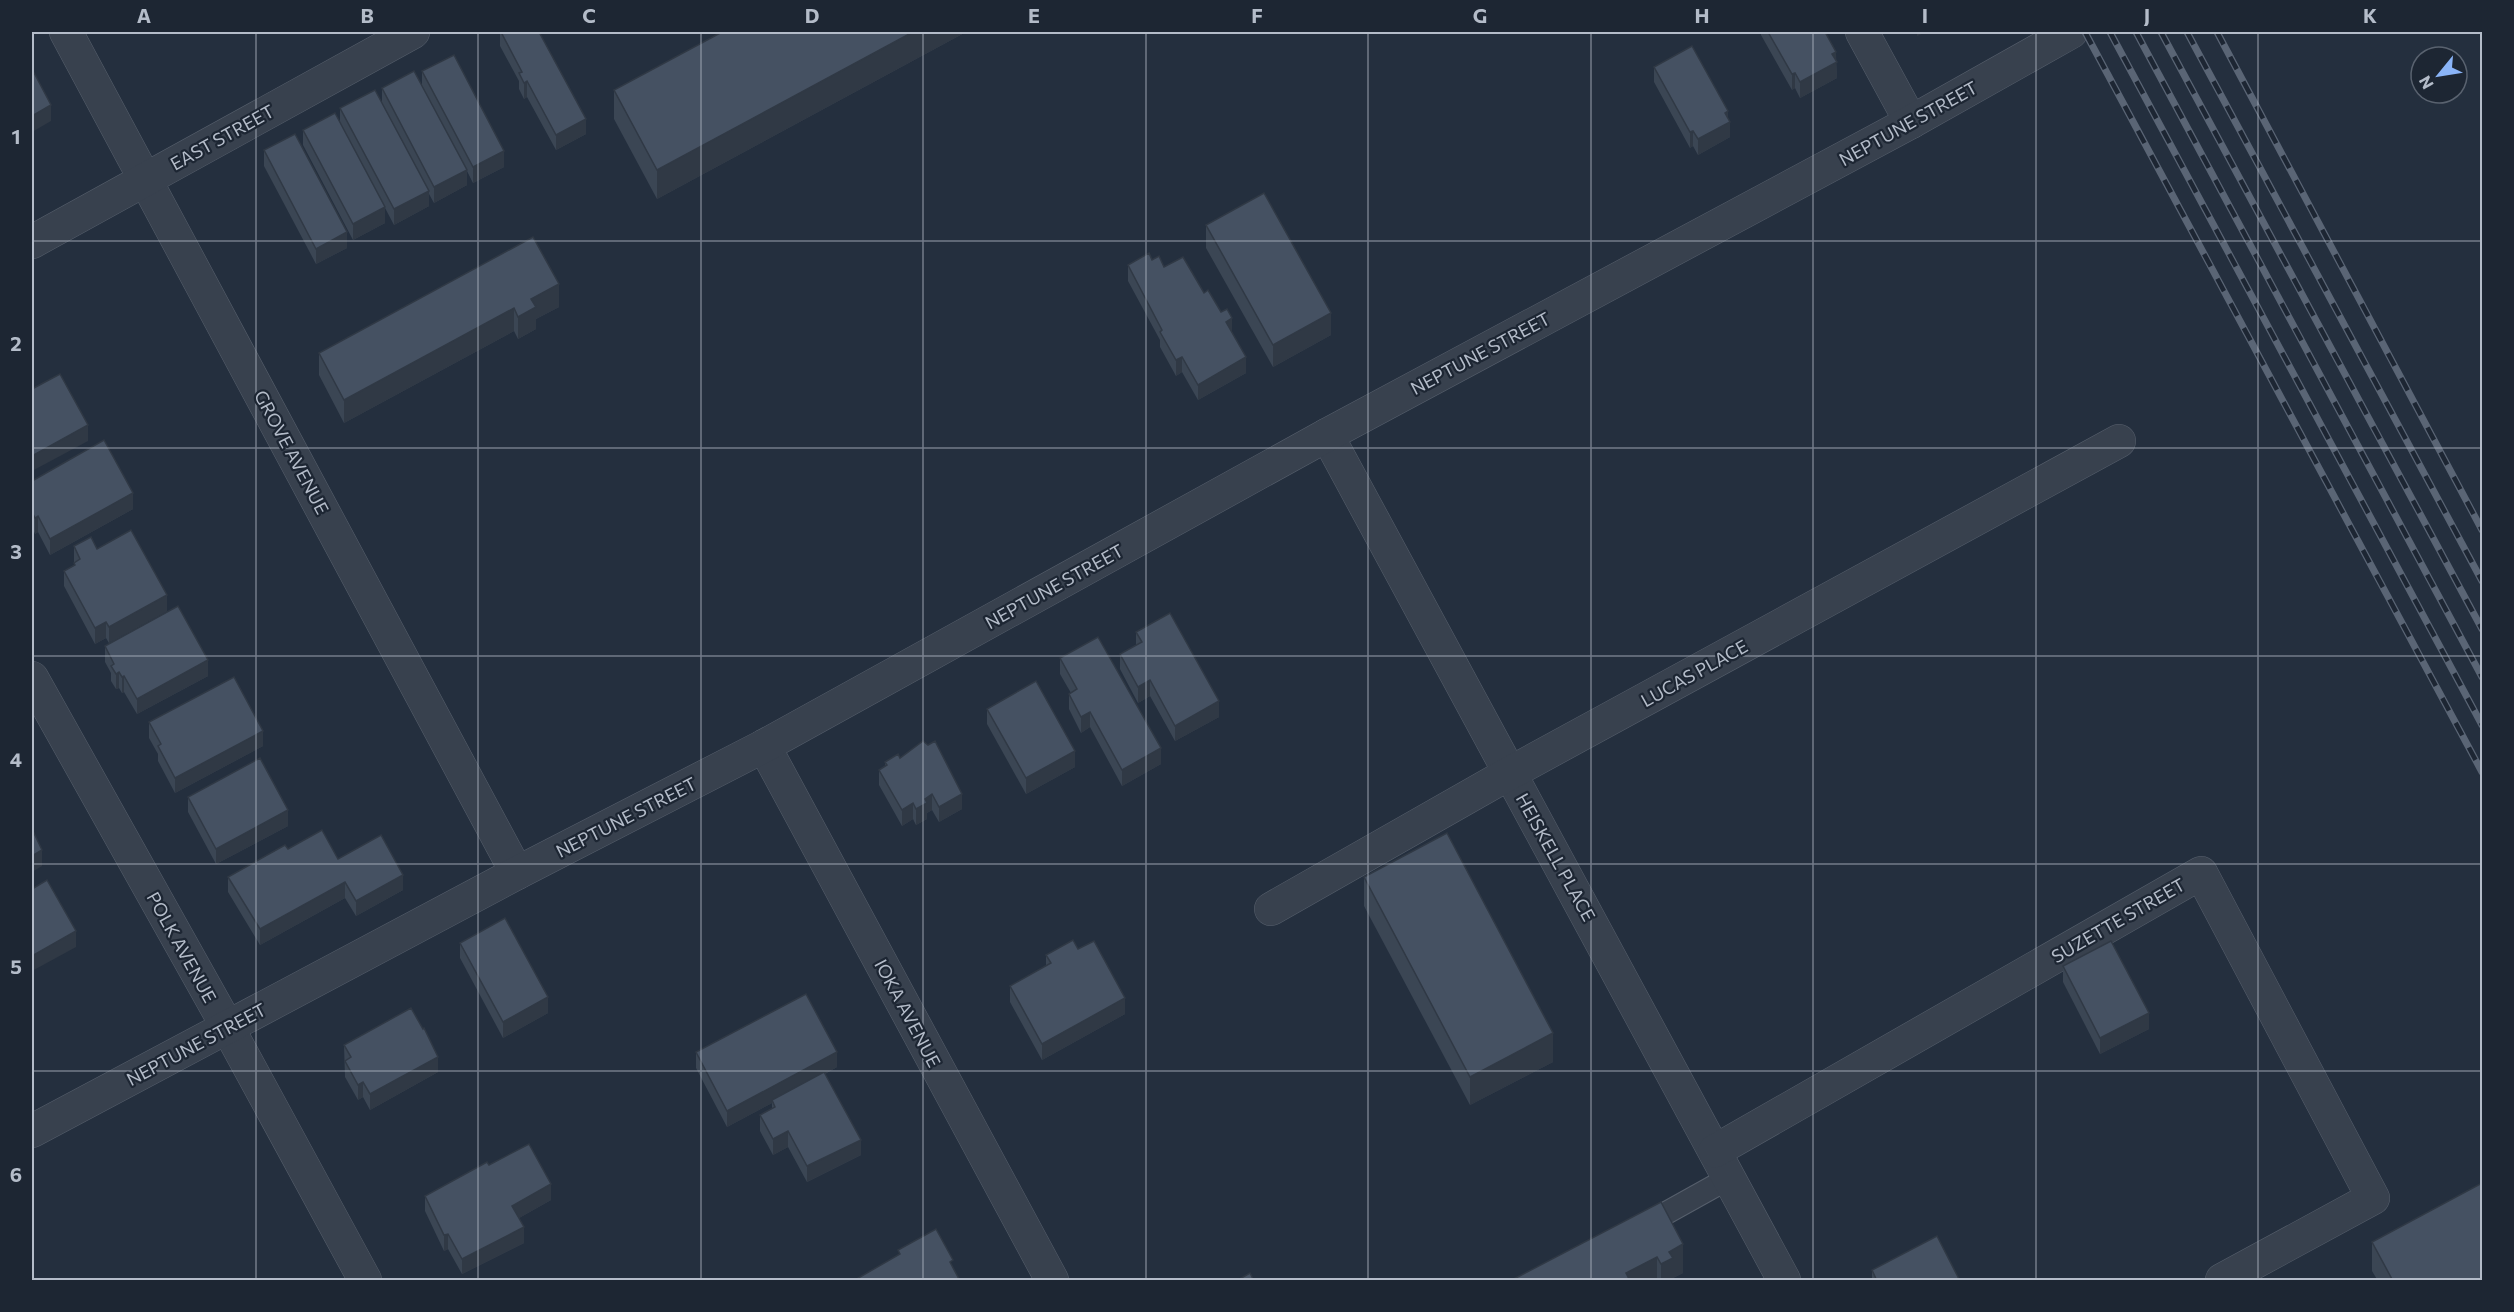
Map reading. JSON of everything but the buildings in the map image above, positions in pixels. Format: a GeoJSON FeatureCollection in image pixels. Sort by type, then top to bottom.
{"type":"FeatureCollection","features":[{"type":"Feature","properties":{"kind":"street","name":"GROVE AVENUE"},"geometry":{"type":"LineString","coordinates":[[66,32],[517,873]]}},
{"type":"Feature","properties":{"kind":"street","name":"EAST STREET"},"geometry":{"type":"LineString","coordinates":[[32,242],[413,32]]}},
{"type":"Feature","properties":{"kind":"street"},"geometry":{"type":"LineString","coordinates":[[1862,32],[1911,122]]}},
{"type":"Feature","properties":{"kind":"street","name":"NEPTUNE STREET"},"geometry":{"type":"LineString","coordinates":[[32,1131],[517,873],[764,746],[1327,435],[1911,122],[2071,32]]}},
{"type":"Feature","properties":{"kind":"street","name":"HEISKELL PLACE"},"geometry":{"type":"LineString","coordinates":[[1327,435],[1784,1281]]}},
{"type":"Feature","properties":{"kind":"street","name":"LUCAS PLACE"},"geometry":{"type":"LineString","coordinates":[[1271,909],[1510,773],[2119,441]]}},
{"type":"Feature","properties":{"kind":"street","name":"POLK AVENUE"},"geometry":{"type":"LineString","coordinates":[[32,678],[228,1028],[365,1281]]}},
{"type":"Feature","properties":{"kind":"street","name":"IOKA AVENUE"},"geometry":{"type":"LineString","coordinates":[[764,746],[1052,1281]]}},
{"type":"Feature","properties":{"kind":"street","name":"SUZETTE STREET"},"geometry":{"type":"LineString","coordinates":[[1722,1164],[2201,873],[2373,1198],[2222,1281]]}},
{"type":"Feature","properties":{"kind":"lane"},"geometry":{"type":"LineString","coordinates":[[1626,1235],[1722,1164]]}},
{"type":"Feature","properties":{"kind":"railway"},"geometry":{"type":"LineString","coordinates":[[2085,32],[2482,772]]}},
{"type":"Feature","properties":{"kind":"railway"},"geometry":{"type":"LineString","coordinates":[[2110,32],[2482,725]]}},
{"type":"Feature","properties":{"kind":"railway"},"geometry":{"type":"LineString","coordinates":[[2136,32],[2482,677]]}},
{"type":"Feature","properties":{"kind":"railway"},"geometry":{"type":"LineString","coordinates":[[2161,32],[2482,629]]}},
{"type":"Feature","properties":{"kind":"railway"},"geometry":{"type":"LineString","coordinates":[[2187,32],[2482,581]]}},
{"type":"Feature","properties":{"kind":"railway"},"geometry":{"type":"LineString","coordinates":[[2217,32],[2482,530]]}}]}
